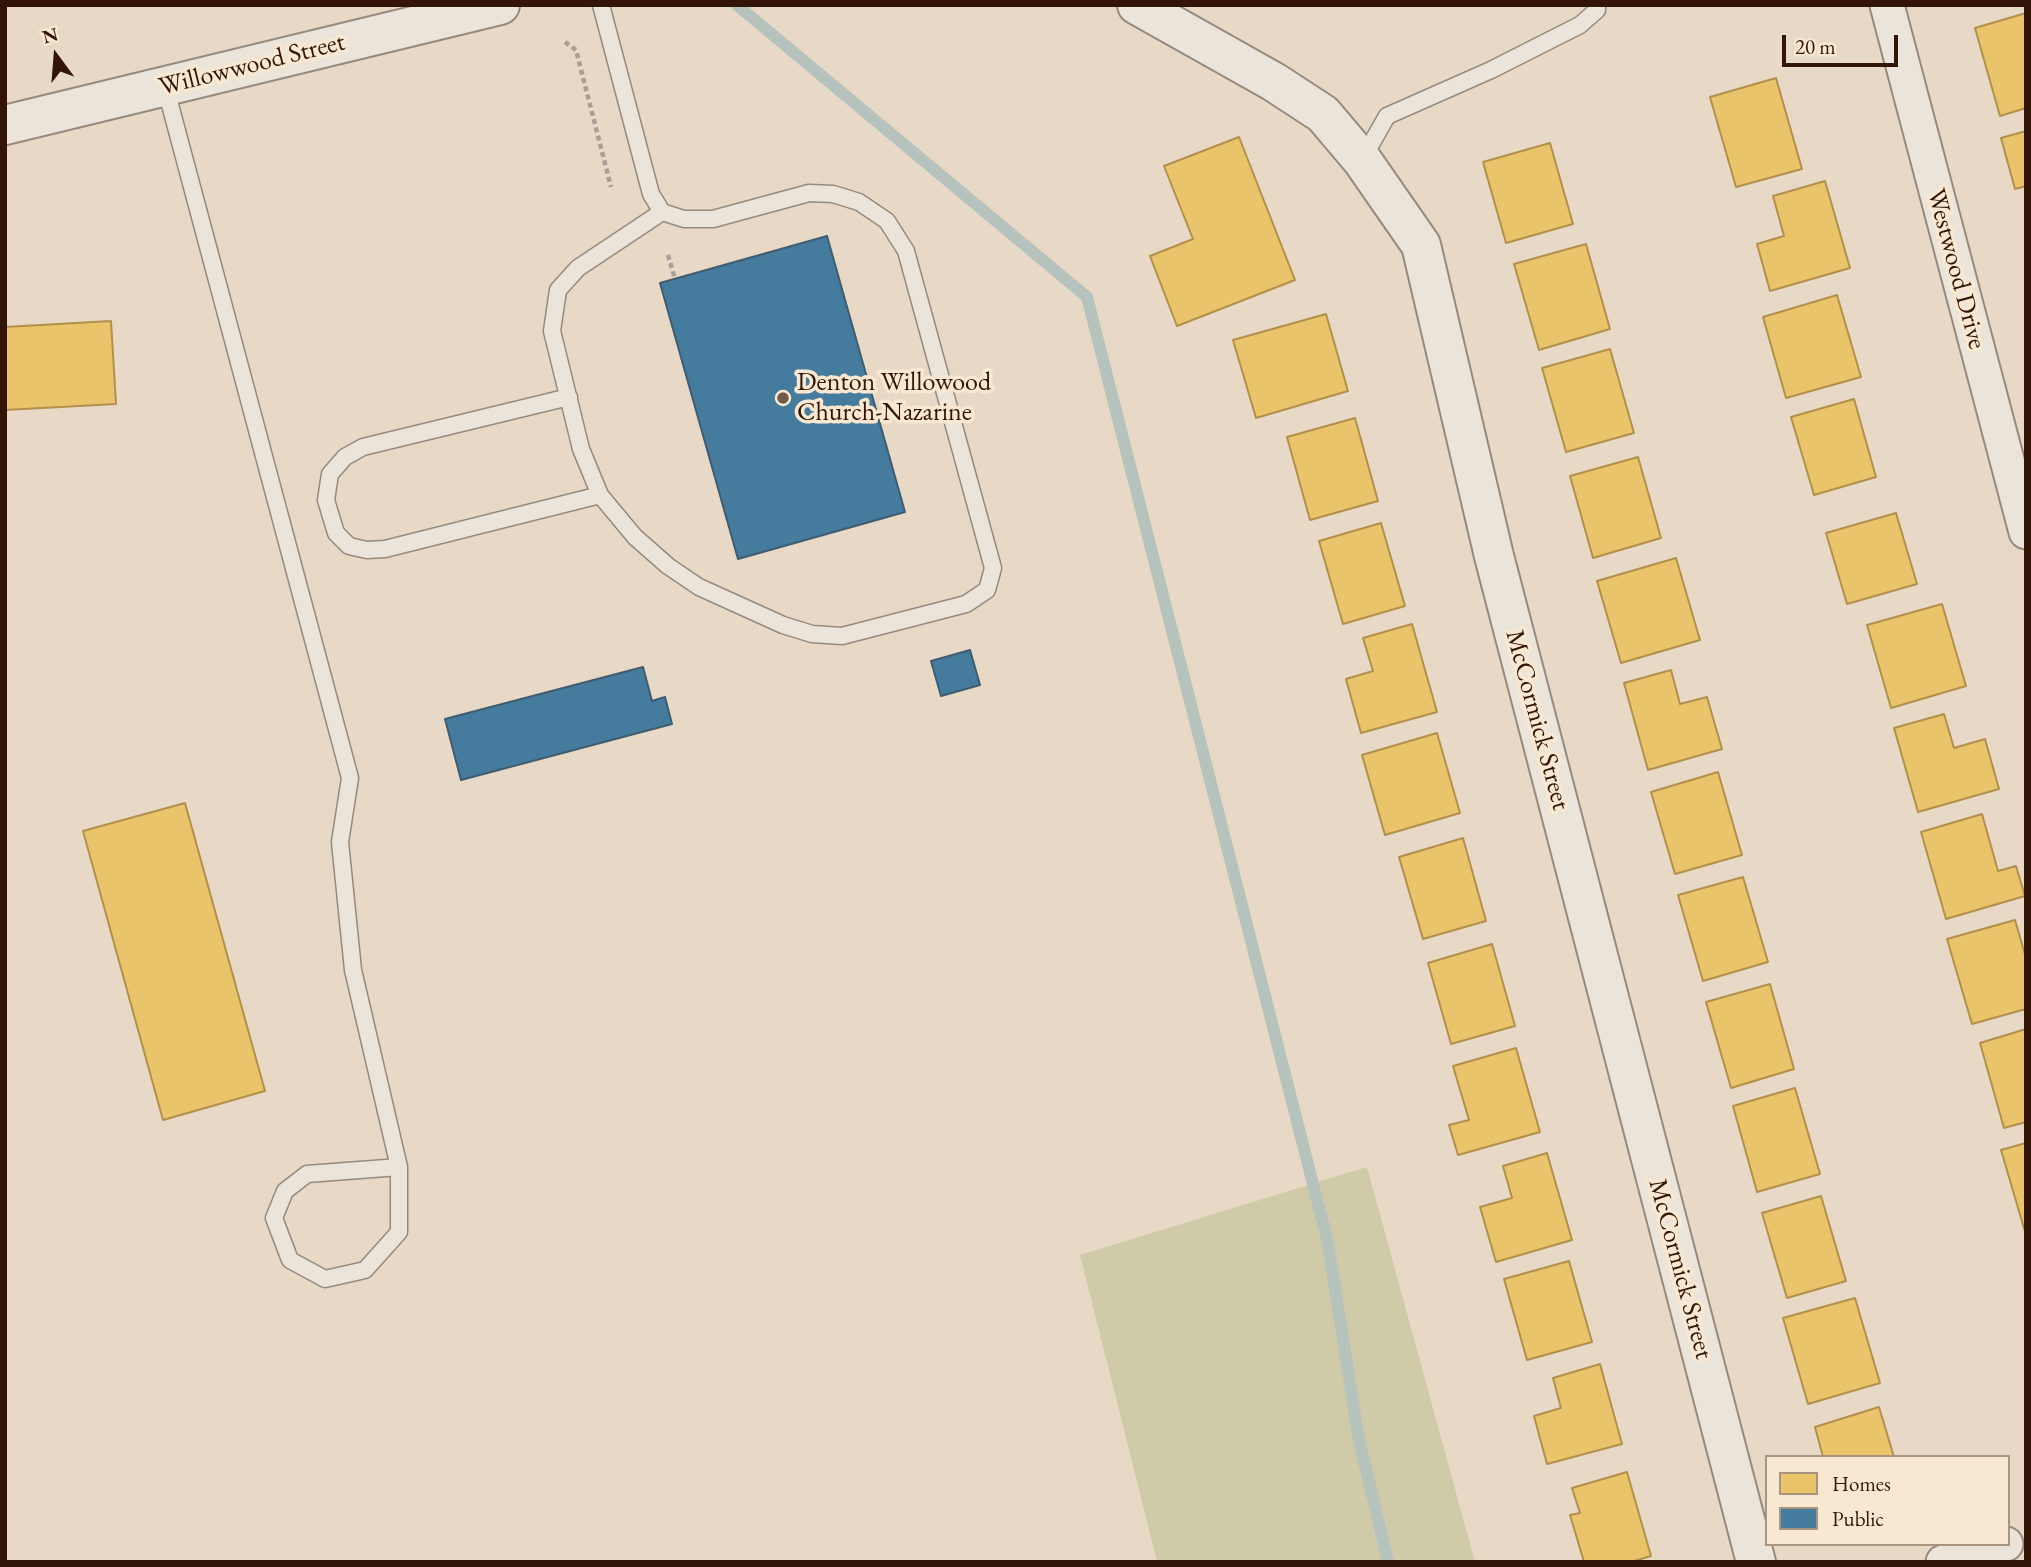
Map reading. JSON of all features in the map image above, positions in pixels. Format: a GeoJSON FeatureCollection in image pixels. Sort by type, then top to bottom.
{"type":"FeatureCollection","features":[{"type":"Feature","properties":{"kind":"street","name":"Willowwood Street"},"geometry":{"type":"LineString","coordinates":[[5,125],[500,5]]}},
{"type":"Feature","properties":{"kind":"street","name":"McCormick Street"},"geometry":{"type":"LineString","coordinates":[[1136,5],[1274,82],[1323,114],[1363,160],[1421,244],[1494,556],[1756,1562]]}},
{"type":"Feature","properties":{"kind":"street","name":"Westwood Drive"},"geometry":{"type":"LineString","coordinates":[[1887,5],[2026,532]]}},
{"type":"Feature","properties":{"kind":"street"},"geometry":{"type":"LineString","coordinates":[[1943,1562],[2000,1546]]}},
{"type":"Feature","properties":{"kind":"lane"},"geometry":{"type":"LineString","coordinates":[[601,5],[651,194],[662,212],[684,219],[713,219],[809,193],[834,194],[859,202],[887,221],[906,251],[993,568],[987,590],[966,604],[842,636],[812,635],[783,625],[699,587],[668,566],[635,537],[600,495],[581,449],[552,331],[558,290],[578,268],[662,212]]}},
{"type":"Feature","properties":{"kind":"lane"},"geometry":{"type":"LineString","coordinates":[[1363,160],[1387,116],[1491,70],[1580,25],[1597,10],[1597,5]]}},
{"type":"Feature","properties":{"kind":"lane"},"geometry":{"type":"LineString","coordinates":[[165,86],[350,778],[340,842],[353,970],[398,1167],[399,1232],[365,1270],[326,1279],[290,1260],[274,1218],[285,1191],[307,1174],[398,1167]]}},
{"type":"Feature","properties":{"kind":"lane"},"geometry":{"type":"LineString","coordinates":[[569,397],[363,447],[345,457],[330,474],[326,500],[336,533],[349,545],[367,550],[385,549],[600,495]]}},
{"type":"Feature","properties":{"kind":"path"},"geometry":{"type":"LineString","coordinates":[[565,42],[576,50],[611,187]]}},
{"type":"Feature","properties":{"kind":"path"},"geometry":{"type":"LineString","coordinates":[[668,255],[675,279]]}},
{"type":"Feature","properties":{"kind":"shaded area"},"geometry":{"type":"Polygon","coordinates":[[[1367,1167],[1475,1562],[1157,1562],[1080,1255],[1367,1167]]]}},
{"type":"Feature","properties":{"kind":"building: Homes"},"geometry":{"type":"Polygon","coordinates":[[[2026,13],[2026,108],[2000,116],[1975,28],[2026,13]]]}},
{"type":"Feature","properties":{"kind":"building: Homes"},"geometry":{"type":"Polygon","coordinates":[[[1776,78],[1802,169],[1736,187],[1710,97],[1776,78]]]}},
{"type":"Feature","properties":{"kind":"building: Homes"},"geometry":{"type":"Polygon","coordinates":[[[2026,131],[2026,186],[2015,189],[2001,138],[2026,131]]]}},
{"type":"Feature","properties":{"kind":"building: Homes"},"geometry":{"type":"Polygon","coordinates":[[[1239,137],[1295,280],[1177,326],[1150,256],[1193,239],[1164,166],[1239,137]]]}},
{"type":"Feature","properties":{"kind":"building: Homes"},"geometry":{"type":"Polygon","coordinates":[[[1550,143],[1573,224],[1506,243],[1483,162],[1550,143]]]}},
{"type":"Feature","properties":{"kind":"building: Homes"},"geometry":{"type":"Polygon","coordinates":[[[1825,181],[1850,268],[1770,291],[1757,244],[1784,236],[1773,196],[1825,181]]]}},
{"type":"Feature","properties":{"kind":"building: Homes"},"geometry":{"type":"Polygon","coordinates":[[[1586,244],[1610,329],[1539,350],[1514,264],[1586,244]]]}},
{"type":"Feature","properties":{"kind":"building: Homes"},"geometry":{"type":"Polygon","coordinates":[[[1837,295],[1861,377],[1786,398],[1763,317],[1837,295]]]}},
{"type":"Feature","properties":{"kind":"building: Homes"},"geometry":{"type":"Polygon","coordinates":[[[1326,314],[1348,391],[1256,418],[1233,340],[1326,314]]]}},
{"type":"Feature","properties":{"kind":"building: Homes"},"geometry":{"type":"Polygon","coordinates":[[[111,321],[116,404],[5,410],[5,327],[111,321]]]}},
{"type":"Feature","properties":{"kind":"building: Homes"},"geometry":{"type":"Polygon","coordinates":[[[1610,349],[1634,433],[1566,452],[1542,368],[1610,349]]]}},
{"type":"Feature","properties":{"kind":"building: Homes"},"geometry":{"type":"Polygon","coordinates":[[[1854,399],[1876,477],[1814,495],[1791,417],[1854,399]]]}},
{"type":"Feature","properties":{"kind":"building: Homes"},"geometry":{"type":"Polygon","coordinates":[[[1355,418],[1378,501],[1310,520],[1287,437],[1355,418]]]}},
{"type":"Feature","properties":{"kind":"building: Homes"},"geometry":{"type":"Polygon","coordinates":[[[1638,457],[1661,538],[1593,558],[1570,476],[1638,457]]]}},
{"type":"Feature","properties":{"kind":"building: Homes"},"geometry":{"type":"Polygon","coordinates":[[[1896,513],[1917,584],[1847,604],[1826,533],[1896,513]]]}},
{"type":"Feature","properties":{"kind":"building: Homes"},"geometry":{"type":"Polygon","coordinates":[[[1381,523],[1405,606],[1343,624],[1319,541],[1381,523]]]}},
{"type":"Feature","properties":{"kind":"building: Homes"},"geometry":{"type":"Polygon","coordinates":[[[1676,558],[1700,640],[1621,663],[1597,581],[1676,558]]]}},
{"type":"Feature","properties":{"kind":"building: Homes"},"geometry":{"type":"Polygon","coordinates":[[[1942,604],[1966,686],[1891,708],[1867,625],[1942,604]]]}},
{"type":"Feature","properties":{"kind":"building: Homes"},"geometry":{"type":"Polygon","coordinates":[[[1412,624],[1437,712],[1361,733],[1346,679],[1373,671],[1363,638],[1412,624]]]}},
{"type":"Feature","properties":{"kind":"building: Homes"},"geometry":{"type":"Polygon","coordinates":[[[1671,670],[1680,704],[1707,697],[1722,749],[1648,770],[1624,683],[1671,670]]]}},
{"type":"Feature","properties":{"kind":"building: Homes"},"geometry":{"type":"Polygon","coordinates":[[[1944,714],[1954,748],[1985,739],[1999,789],[1918,812],[1894,728],[1944,714]]]}},
{"type":"Feature","properties":{"kind":"building: Homes"},"geometry":{"type":"Polygon","coordinates":[[[1437,733],[1460,813],[1385,835],[1362,755],[1437,733]]]}},
{"type":"Feature","properties":{"kind":"building: Homes"},"geometry":{"type":"Polygon","coordinates":[[[1718,772],[1742,855],[1675,874],[1651,792],[1718,772]]]}},
{"type":"Feature","properties":{"kind":"building: Homes"},"geometry":{"type":"Polygon","coordinates":[[[185,803],[265,1091],[163,1120],[83,831],[185,803]]]}},
{"type":"Feature","properties":{"kind":"building: Homes"},"geometry":{"type":"Polygon","coordinates":[[[1982,814],[1998,871],[2016,866],[2025,896],[1946,919],[1921,832],[1982,814]]]}},
{"type":"Feature","properties":{"kind":"building: Homes"},"geometry":{"type":"Polygon","coordinates":[[[1463,838],[1486,921],[1423,939],[1399,857],[1463,838]]]}},
{"type":"Feature","properties":{"kind":"building: Homes"},"geometry":{"type":"Polygon","coordinates":[[[1743,877],[1768,962],[1703,981],[1678,895],[1743,877]]]}},
{"type":"Feature","properties":{"kind":"building: Homes"},"geometry":{"type":"Polygon","coordinates":[[[2015,920],[2026,958],[2026,1009],[1972,1024],[1947,939],[2015,920]]]}},
{"type":"Feature","properties":{"kind":"building: Homes"},"geometry":{"type":"Polygon","coordinates":[[[1492,944],[1515,1026],[1451,1044],[1428,963],[1492,944]]]}},
{"type":"Feature","properties":{"kind":"building: Homes"},"geometry":{"type":"Polygon","coordinates":[[[1770,984],[1794,1069],[1731,1088],[1706,1002],[1770,984]]]}},
{"type":"Feature","properties":{"kind":"building: Homes"},"geometry":{"type":"Polygon","coordinates":[[[2026,1029],[2026,1122],[2004,1128],[1980,1043],[2026,1029]]]}},
{"type":"Feature","properties":{"kind":"building: Homes"},"geometry":{"type":"Polygon","coordinates":[[[1516,1048],[1540,1132],[1458,1155],[1449,1125],[1469,1120],[1453,1066],[1516,1048]]]}},
{"type":"Feature","properties":{"kind":"building: Homes"},"geometry":{"type":"Polygon","coordinates":[[[1795,1088],[1820,1174],[1757,1192],[1733,1106],[1795,1088]]]}},
{"type":"Feature","properties":{"kind":"building: Homes"},"geometry":{"type":"Polygon","coordinates":[[[2026,1143],[2026,1235],[2001,1150],[2026,1143]]]}},
{"type":"Feature","properties":{"kind":"building: Homes"},"geometry":{"type":"Polygon","coordinates":[[[1547,1153],[1572,1240],[1496,1262],[1480,1207],[1512,1198],[1503,1166],[1547,1153]]]}},
{"type":"Feature","properties":{"kind":"building: Homes"},"geometry":{"type":"Polygon","coordinates":[[[1821,1196],[1846,1281],[1787,1298],[1762,1213],[1821,1196]]]}},
{"type":"Feature","properties":{"kind":"building: Homes"},"geometry":{"type":"Polygon","coordinates":[[[1569,1261],[1592,1342],[1527,1360],[1504,1279],[1569,1261]]]}},
{"type":"Feature","properties":{"kind":"building: Homes"},"geometry":{"type":"Polygon","coordinates":[[[1855,1298],[1880,1383],[1808,1404],[1783,1318],[1855,1298]]]}},
{"type":"Feature","properties":{"kind":"building: Homes"},"geometry":{"type":"Polygon","coordinates":[[[1600,1364],[1622,1444],[1547,1464],[1534,1416],[1561,1408],[1553,1378],[1600,1364]]]}},
{"type":"Feature","properties":{"kind":"building: Homes"},"geometry":{"type":"Polygon","coordinates":[[[1879,1407],[1893,1455],[1822,1455],[1815,1427],[1879,1407]]]}},
{"type":"Feature","properties":{"kind":"building: Homes"},"geometry":{"type":"Polygon","coordinates":[[[1627,1472],[1651,1556],[1631,1562],[1584,1562],[1570,1515],[1580,1513],[1572,1488],[1627,1472]]]}},
{"type":"Feature","properties":{"kind":"building: Public","name":"Denton Willowood Church-Nazarine"},"geometry":{"type":"Polygon","coordinates":[[[827,236],[905,512],[738,559],[660,283],[827,236]]]}},
{"type":"Feature","properties":{"kind":"building: Public"},"geometry":{"type":"Polygon","coordinates":[[[970,650],[980,685],[941,696],[931,661],[970,650]]]}},
{"type":"Feature","properties":{"kind":"building: Public"},"geometry":{"type":"Polygon","coordinates":[[[643,667],[652,701],[665,697],[672,724],[461,780],[445,719],[643,667]]]}},
{"type":"Feature","properties":{"kind":"waterway"},"geometry":{"type":"LineString","coordinates":[[737,5],[1087,297],[1328,1243],[1358,1435],[1388,1562]]}},
{"type":"Feature","properties":{"kind":"place","name":"Denton Willowood Church-Nazarine"},"geometry":{"type":"Point","coordinates":[783,398]}}]}
